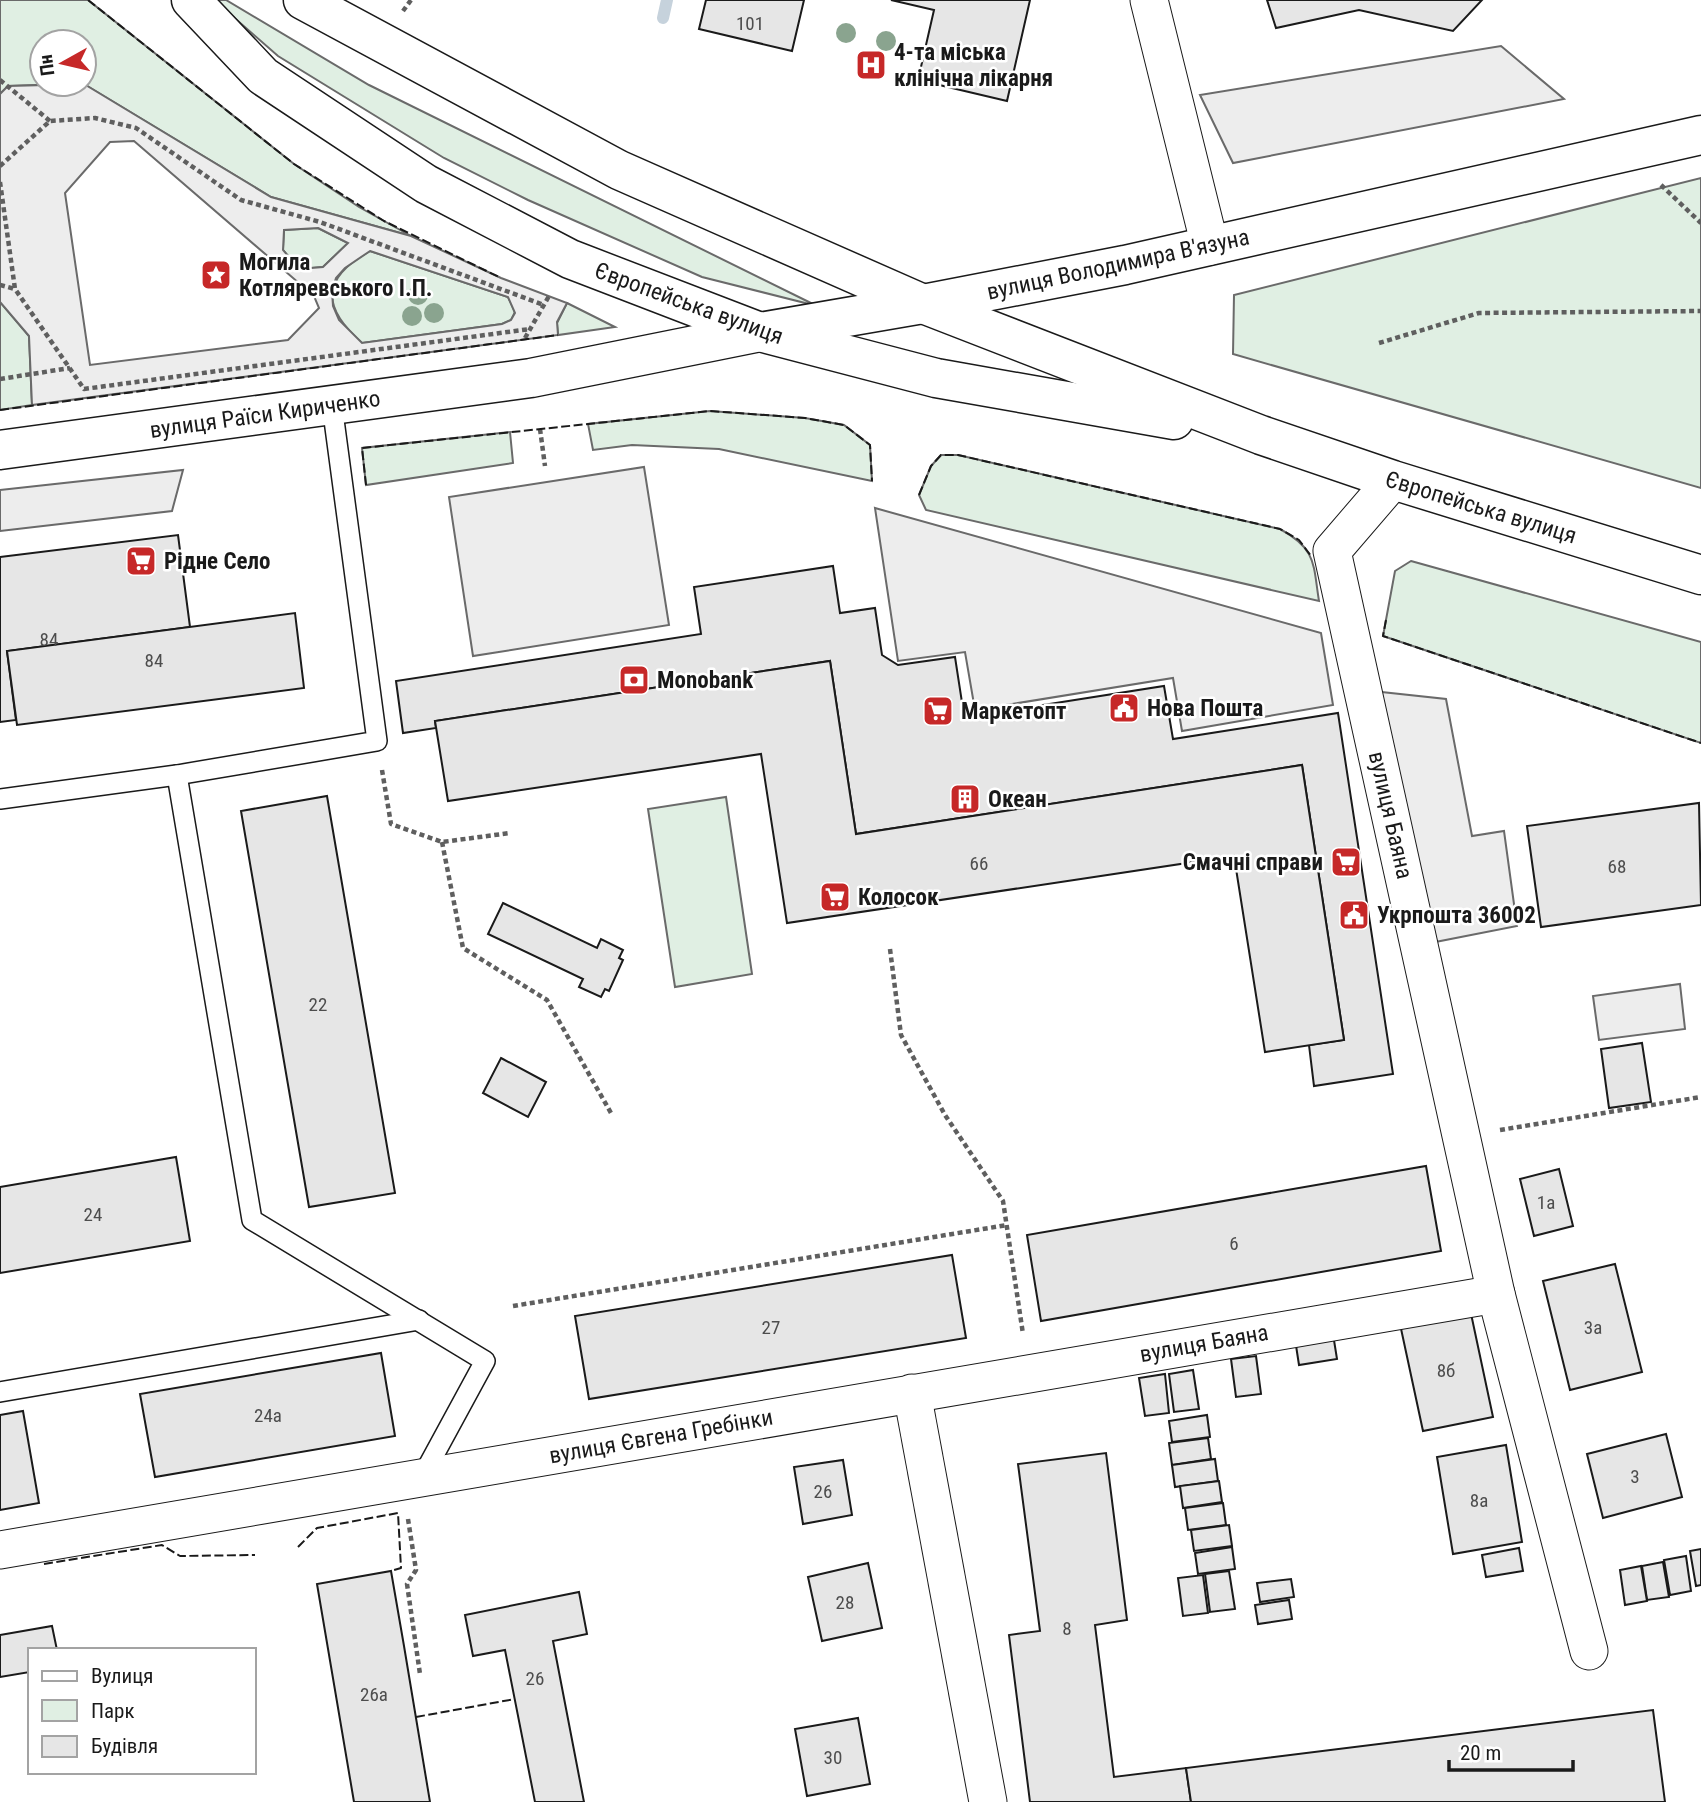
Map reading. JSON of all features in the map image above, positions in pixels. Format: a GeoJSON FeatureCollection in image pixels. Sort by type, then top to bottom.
{"type":"FeatureCollection","features":[{"type":"Feature","properties":{"kind":"main road","name":"Європейська вулиця"},"geometry":{"type":"LineString","coordinates":[[191,0],[263,76],[426,184],[554,252],[760,332],[936,378],[1261,435]]}},
{"type":"Feature","properties":{"kind":"main road","name":"Європейська вулиця"},"geometry":{"type":"LineString","coordinates":[[303,0],[619,170],[923,304],[1261,435],[1393,480],[1701,575]]}},
{"type":"Feature","properties":{"kind":"main road","name":"вулиця Володимира В'язуна"},"geometry":{"type":"LineString","coordinates":[[531,378],[760,332],[923,304],[1210,246],[1701,135]]}},
{"type":"Feature","properties":{"kind":"main road","name":"вулиця Раїси Кириченко"},"geometry":{"type":"LineString","coordinates":[[0,450],[531,378]]}},
{"type":"Feature","properties":{"kind":"street"},"geometry":{"type":"LineString","coordinates":[[1149,0],[1210,246]]}},
{"type":"Feature","properties":{"kind":"street","name":"вулиця Баяна"},"geometry":{"type":"LineString","coordinates":[[1393,480],[1332,551],[1496,1294],[1589,1651]]}},
{"type":"Feature","properties":{"kind":"street","name":"вулиця Баяна"},"geometry":{"type":"LineString","coordinates":[[912,1393],[1496,1294]]}},
{"type":"Feature","properties":{"kind":"street"},"geometry":{"type":"LineString","coordinates":[[912,1393],[988,1802]]}},
{"type":"Feature","properties":{"kind":"street","name":"вулиця Євгена Гребінки"},"geometry":{"type":"LineString","coordinates":[[0,1550],[912,1393]]}},
{"type":"Feature","properties":{"kind":"lane"},"geometry":{"type":"LineString","coordinates":[[0,799],[177,775],[377,741],[332,405]]}},
{"type":"Feature","properties":{"kind":"lane"},"geometry":{"type":"LineString","coordinates":[[177,775],[252,1220],[485,1362],[412,1479]]}},
{"type":"Feature","properties":{"kind":"lane"},"geometry":{"type":"LineString","coordinates":[[0,1392],[419,1320]]}},
{"type":"Feature","properties":{"kind":"path"},"geometry":{"type":"LineString","coordinates":[[0,80],[50,121]]}},
{"type":"Feature","properties":{"kind":"path"},"geometry":{"type":"LineString","coordinates":[[0,166],[50,121],[95,118],[136,128],[241,200],[320,222],[544,305]]}},
{"type":"Feature","properties":{"kind":"path"},"geometry":{"type":"LineString","coordinates":[[0,182],[15,289],[85,389],[530,329]]}},
{"type":"Feature","properties":{"kind":"path"},"geometry":{"type":"LineString","coordinates":[[0,285],[15,289]]}},
{"type":"Feature","properties":{"kind":"path"},"geometry":{"type":"LineString","coordinates":[[525,339],[549,296]]}},
{"type":"Feature","properties":{"kind":"path"},"geometry":{"type":"LineString","coordinates":[[1379,343],[1479,313],[1701,311]]}},
{"type":"Feature","properties":{"kind":"path"},"geometry":{"type":"LineString","coordinates":[[0,379],[70,368]]}},
{"type":"Feature","properties":{"kind":"path"},"geometry":{"type":"LineString","coordinates":[[540,429],[545,466]]}},
{"type":"Feature","properties":{"kind":"path"},"geometry":{"type":"LineString","coordinates":[[377,741],[391,824],[442,842],[510,833]]}},
{"type":"Feature","properties":{"kind":"path"},"geometry":{"type":"LineString","coordinates":[[442,842],[463,948],[547,1000],[611,1114]]}},
{"type":"Feature","properties":{"kind":"path"},"geometry":{"type":"LineString","coordinates":[[890,950],[901,1035],[945,1115],[1003,1201],[1029,1373]]}},
{"type":"Feature","properties":{"kind":"path"},"geometry":{"type":"LineString","coordinates":[[1462,1137],[1701,1097]]}},
{"type":"Feature","properties":{"kind":"path"},"geometry":{"type":"LineString","coordinates":[[513,1306],[1007,1225]]}},
{"type":"Feature","properties":{"kind":"path"},"geometry":{"type":"LineString","coordinates":[[412,1479],[416,1570],[407,1584],[420,1674]]}},
{"type":"Feature","properties":{"kind":"green space"},"geometry":{"type":"Polygon","coordinates":[[[0,0],[88,0],[294,164],[359,207],[411,236],[271,197],[98,92],[98,28],[28,28],[28,85],[8,86],[0,94],[0,0]]]}},
{"type":"Feature","properties":{"kind":"green space"},"geometry":{"type":"Polygon","coordinates":[[[214,0],[226,0],[369,85],[817,306],[702,277],[528,200],[444,158],[278,56],[214,0]]]}},
{"type":"Feature","properties":{"kind":"green space"},"geometry":{"type":"Polygon","coordinates":[[[1701,178],[1701,488],[1233,354],[1234,295],[1701,178]]]}},
{"type":"Feature","properties":{"kind":"green space"},"geometry":{"type":"Polygon","coordinates":[[[318,228],[348,243],[323,267],[299,269],[283,250],[284,230],[318,228]]]}},
{"type":"Feature","properties":{"kind":"green space"},"geometry":{"type":"Polygon","coordinates":[[[370,251],[508,297],[515,312],[511,320],[502,324],[362,343],[339,317],[332,294],[335,282],[342,272],[370,251]]]}},
{"type":"Feature","properties":{"kind":"green space"},"geometry":{"type":"Polygon","coordinates":[[[0,302],[29,336],[32,405],[0,410],[0,302]]]}},
{"type":"Feature","properties":{"kind":"green space"},"geometry":{"type":"Polygon","coordinates":[[[567,303],[615,327],[558,335],[557,323],[567,303]]]}},
{"type":"Feature","properties":{"kind":"green space"},"geometry":{"type":"Polygon","coordinates":[[[710,411],[805,418],[844,425],[870,445],[872,481],[719,449],[632,445],[593,450],[588,424],[710,411]]]}},
{"type":"Feature","properties":{"kind":"green space"},"geometry":{"type":"Polygon","coordinates":[[[510,432],[513,463],[366,485],[362,448],[510,432]]]}},
{"type":"Feature","properties":{"kind":"green space"},"geometry":{"type":"Polygon","coordinates":[[[941,455],[958,455],[1280,529],[1301,543],[1307,551],[1314,567],[1319,601],[926,510],[919,495],[931,466],[941,455]]]}},
{"type":"Feature","properties":{"kind":"green space"},"geometry":{"type":"Polygon","coordinates":[[[1411,561],[1701,642],[1701,743],[1383,636],[1395,571],[1411,561]]]}},
{"type":"Feature","properties":{"kind":"green space"},"geometry":{"type":"Polygon","coordinates":[[[726,797],[752,974],[675,987],[648,809],[726,797]]]}},
{"type":"Feature","properties":{"kind":"shaded area"},"geometry":{"type":"Polygon","coordinates":[[[1501,46],[1564,99],[1233,163],[1200,95],[1501,46]]]}},
{"type":"Feature","properties":{"kind":"shaded area"},"geometry":{"type":"Polygon","coordinates":[[[28,85],[28,98],[98,98],[98,92],[271,197],[411,236],[501,278],[567,303],[557,322],[558,335],[32,405],[29,336],[0,302],[0,94],[8,86],[28,85]],[[134,141],[110,142],[65,193],[90,365],[288,340],[319,308],[314,296],[134,141]],[[318,228],[284,230],[283,250],[299,269],[323,267],[348,243],[318,228]],[[370,251],[345,268],[336,278],[332,291],[333,306],[339,320],[362,343],[502,324],[511,320],[515,313],[508,297],[370,251]]]}},
{"type":"Feature","properties":{"kind":"shaded area"},"geometry":{"type":"Polygon","coordinates":[[[644,467],[669,625],[473,656],[449,497],[644,467]]]}},
{"type":"Feature","properties":{"kind":"shaded area"},"geometry":{"type":"Polygon","coordinates":[[[183,470],[172,511],[0,531],[0,490],[183,470]]]}},
{"type":"Feature","properties":{"kind":"shaded area"},"geometry":{"type":"Polygon","coordinates":[[[875,508],[1321,633],[1333,705],[1182,731],[1173,678],[975,710],[965,652],[898,661],[875,508]]]}},
{"type":"Feature","properties":{"kind":"shaded area"},"geometry":{"type":"Polygon","coordinates":[[[1363,690],[1446,699],[1472,836],[1504,831],[1517,926],[1420,945],[1363,690]]]}},
{"type":"Feature","properties":{"kind":"shaded area"},"geometry":{"type":"Polygon","coordinates":[[[1680,984],[1685,1029],[1599,1040],[1593,996],[1680,984]]]}},
{"type":"Feature","properties":{"kind":"building"},"geometry":{"type":"Polygon","coordinates":[[[706,0],[804,0],[792,51],[699,29],[706,0]]]}},
{"type":"Feature","properties":{"kind":"building"},"geometry":{"type":"Polygon","coordinates":[[[891,0],[1030,0],[1007,101],[918,80],[934,10],[891,0]]]}},
{"type":"Feature","properties":{"kind":"building"},"geometry":{"type":"Polygon","coordinates":[[[1267,0],[1482,0],[1453,31],[1359,10],[1276,28],[1267,0]]]}},
{"type":"Feature","properties":{"kind":"building"},"geometry":{"type":"Polygon","coordinates":[[[178,535],[190,627],[7,651],[16,720],[0,722],[0,557],[178,535]]]}},
{"type":"Feature","properties":{"kind":"building","name":"Океан"},"geometry":{"type":"Polygon","coordinates":[[[833,566],[840,613],[875,608],[882,655],[898,665],[955,657],[963,709],[973,716],[1164,686],[1173,739],[1338,713],[1393,1074],[1314,1086],[1309,1045],[1344,1040],[1302,765],[856,834],[830,661],[435,721],[436,728],[403,733],[396,681],[701,634],[694,587],[833,566]]]}},
{"type":"Feature","properties":{"kind":"building"},"geometry":{"type":"Polygon","coordinates":[[[295,613],[304,688],[17,725],[7,651],[295,613]]]}},
{"type":"Feature","properties":{"kind":"building"},"geometry":{"type":"Polygon","coordinates":[[[830,661],[856,834],[1302,765],[1344,1040],[1265,1052],[1234,856],[787,923],[761,754],[448,801],[435,721],[830,661]]]}},
{"type":"Feature","properties":{"kind":"building"},"geometry":{"type":"Polygon","coordinates":[[[327,796],[395,1193],[309,1207],[241,811],[327,796]]]}},
{"type":"Feature","properties":{"kind":"building"},"geometry":{"type":"Polygon","coordinates":[[[1699,803],[1701,905],[1541,927],[1527,826],[1699,803]]]}},
{"type":"Feature","properties":{"kind":"building"},"geometry":{"type":"Polygon","coordinates":[[[503,903],[597,948],[601,939],[623,950],[619,958],[623,960],[609,991],[605,989],[601,997],[579,987],[583,979],[488,934],[503,903]]]}},
{"type":"Feature","properties":{"kind":"building"},"geometry":{"type":"Polygon","coordinates":[[[1642,1043],[1651,1102],[1609,1108],[1601,1049],[1642,1043]]]}},
{"type":"Feature","properties":{"kind":"building"},"geometry":{"type":"Polygon","coordinates":[[[501,1058],[546,1082],[528,1117],[483,1093],[501,1058]]]}},
{"type":"Feature","properties":{"kind":"building"},"geometry":{"type":"Polygon","coordinates":[[[176,1157],[190,1241],[0,1273],[0,1187],[176,1157]]]}},
{"type":"Feature","properties":{"kind":"building"},"geometry":{"type":"Polygon","coordinates":[[[1426,1166],[1441,1251],[1041,1321],[1027,1235],[1426,1166]]]}},
{"type":"Feature","properties":{"kind":"building"},"geometry":{"type":"Polygon","coordinates":[[[1559,1169],[1573,1226],[1534,1236],[1520,1179],[1559,1169]]]}},
{"type":"Feature","properties":{"kind":"building"},"geometry":{"type":"Polygon","coordinates":[[[952,1255],[966,1338],[589,1399],[575,1316],[952,1255]]]}},
{"type":"Feature","properties":{"kind":"building"},"geometry":{"type":"Polygon","coordinates":[[[1615,1264],[1642,1372],[1570,1390],[1543,1281],[1615,1264]]]}},
{"type":"Feature","properties":{"kind":"building"},"geometry":{"type":"Polygon","coordinates":[[[1470,1309],[1493,1417],[1423,1431],[1400,1324],[1470,1309]]]}},
{"type":"Feature","properties":{"kind":"building"},"geometry":{"type":"Polygon","coordinates":[[[1333,1334],[1337,1359],[1299,1365],[1295,1339],[1333,1334]]]}},
{"type":"Feature","properties":{"kind":"building"},"geometry":{"type":"Polygon","coordinates":[[[381,1353],[395,1436],[155,1477],[140,1394],[381,1353]]]}},
{"type":"Feature","properties":{"kind":"building"},"geometry":{"type":"Polygon","coordinates":[[[1256,1356],[1261,1394],[1236,1397],[1231,1359],[1256,1356]]]}},
{"type":"Feature","properties":{"kind":"building"},"geometry":{"type":"Polygon","coordinates":[[[1193,1370],[1199,1409],[1174,1412],[1169,1374],[1193,1370]]]}},
{"type":"Feature","properties":{"kind":"building"},"geometry":{"type":"Polygon","coordinates":[[[1165,1374],[1169,1413],[1145,1416],[1139,1378],[1165,1374]]]}},
{"type":"Feature","properties":{"kind":"building"},"geometry":{"type":"Polygon","coordinates":[[[23,1411],[39,1503],[0,1510],[0,1415],[23,1411]]]}},
{"type":"Feature","properties":{"kind":"building"},"geometry":{"type":"Polygon","coordinates":[[[1207,1415],[1210,1437],[1172,1442],[1169,1421],[1207,1415]]]}},
{"type":"Feature","properties":{"kind":"building"},"geometry":{"type":"Polygon","coordinates":[[[1666,1434],[1682,1497],[1603,1518],[1587,1454],[1666,1434]]]}},
{"type":"Feature","properties":{"kind":"building"},"geometry":{"type":"Polygon","coordinates":[[[1208,1438],[1211,1459],[1172,1465],[1169,1443],[1208,1438]]]}},
{"type":"Feature","properties":{"kind":"building"},"geometry":{"type":"Polygon","coordinates":[[[1506,1445],[1522,1542],[1453,1554],[1437,1457],[1506,1445]]]}},
{"type":"Feature","properties":{"kind":"building"},"geometry":{"type":"Polygon","coordinates":[[[1106,1453],[1127,1620],[1095,1625],[1114,1777],[1186,1768],[1191,1802],[1030,1802],[1009,1635],[1040,1631],[1018,1464],[1106,1453]]]}},
{"type":"Feature","properties":{"kind":"building"},"geometry":{"type":"Polygon","coordinates":[[[1215,1459],[1218,1481],[1175,1487],[1172,1465],[1215,1459]]]}},
{"type":"Feature","properties":{"kind":"building"},"geometry":{"type":"Polygon","coordinates":[[[843,1460],[852,1515],[803,1524],[794,1467],[843,1460]]]}},
{"type":"Feature","properties":{"kind":"building"},"geometry":{"type":"Polygon","coordinates":[[[1219,1481],[1222,1502],[1183,1508],[1180,1486],[1219,1481]]]}},
{"type":"Feature","properties":{"kind":"building"},"geometry":{"type":"Polygon","coordinates":[[[1223,1503],[1226,1525],[1188,1530],[1185,1508],[1223,1503]]]}},
{"type":"Feature","properties":{"kind":"building"},"geometry":{"type":"Polygon","coordinates":[[[1229,1525],[1232,1546],[1194,1551],[1191,1530],[1229,1525]]]}},
{"type":"Feature","properties":{"kind":"building"},"geometry":{"type":"Polygon","coordinates":[[[1232,1547],[1235,1569],[1198,1574],[1195,1553],[1232,1547]]]}},
{"type":"Feature","properties":{"kind":"building"},"geometry":{"type":"Polygon","coordinates":[[[1519,1548],[1523,1571],[1486,1577],[1482,1555],[1519,1548]]]}},
{"type":"Feature","properties":{"kind":"building"},"geometry":{"type":"Polygon","coordinates":[[[1701,1549],[1701,1585],[1696,1586],[1690,1551],[1701,1549]]]}},
{"type":"Feature","properties":{"kind":"building"},"geometry":{"type":"Polygon","coordinates":[[[1686,1556],[1691,1591],[1670,1595],[1664,1560],[1686,1556]]]}},
{"type":"Feature","properties":{"kind":"building"},"geometry":{"type":"Polygon","coordinates":[[[1663,1562],[1669,1597],[1647,1600],[1642,1566],[1663,1562]]]}},
{"type":"Feature","properties":{"kind":"building"},"geometry":{"type":"Polygon","coordinates":[[[868,1563],[882,1628],[822,1641],[808,1577],[868,1563]]]}},
{"type":"Feature","properties":{"kind":"building"},"geometry":{"type":"Polygon","coordinates":[[[1641,1566],[1647,1601],[1625,1605],[1620,1570],[1641,1566]]]}},
{"type":"Feature","properties":{"kind":"building"},"geometry":{"type":"Polygon","coordinates":[[[391,1571],[430,1802],[354,1802],[317,1584],[391,1571]]]}},
{"type":"Feature","properties":{"kind":"building"},"geometry":{"type":"Polygon","coordinates":[[[1229,1571],[1235,1609],[1210,1612],[1205,1574],[1229,1571]]]}},
{"type":"Feature","properties":{"kind":"building"},"geometry":{"type":"Polygon","coordinates":[[[1203,1575],[1208,1613],[1183,1616],[1178,1578],[1203,1575]]]}},
{"type":"Feature","properties":{"kind":"building"},"geometry":{"type":"Polygon","coordinates":[[[1291,1579],[1294,1597],[1260,1602],[1257,1583],[1291,1579]]]}},
{"type":"Feature","properties":{"kind":"building"},"geometry":{"type":"Polygon","coordinates":[[[579,1592],[587,1634],[553,1641],[584,1802],[535,1802],[505,1650],[473,1656],[465,1615],[579,1592]]]}},
{"type":"Feature","properties":{"kind":"building"},"geometry":{"type":"Polygon","coordinates":[[[1289,1600],[1292,1619],[1258,1624],[1255,1605],[1289,1600]]]}},
{"type":"Feature","properties":{"kind":"building"},"geometry":{"type":"Polygon","coordinates":[[[52,1626],[57,1648],[28,1648],[28,1672],[0,1677],[0,1635],[52,1626]]]}},
{"type":"Feature","properties":{"kind":"building"},"geometry":{"type":"Polygon","coordinates":[[[1653,1710],[1665,1802],[1191,1802],[1186,1768],[1653,1710]]]}},
{"type":"Feature","properties":{"kind":"building"},"geometry":{"type":"Polygon","coordinates":[[[858,1718],[870,1784],[807,1796],[795,1729],[858,1718]]]}},
{"type":"Feature","properties":{"kind":"waterway"},"geometry":{"type":"LineString","coordinates":[[663,18],[667,0]]}},
{"type":"Feature","properties":{"kind":"fence"},"geometry":{"type":"LineString","coordinates":[[88,0],[294,164],[384,221],[501,278]]}},
{"type":"Feature","properties":{"kind":"fence"},"geometry":{"type":"LineString","coordinates":[[0,410],[558,335]]}},
{"type":"Feature","properties":{"kind":"fence"},"geometry":{"type":"LineString","coordinates":[[366,485],[362,448],[710,411],[805,418],[844,425],[870,445],[872,481]]}},
{"type":"Feature","properties":{"kind":"fence"},"geometry":{"type":"LineString","coordinates":[[919,495],[931,466],[941,455],[958,455],[1280,529],[1299,540],[1311,556]]}},
{"type":"Feature","properties":{"kind":"fence"},"geometry":{"type":"LineString","coordinates":[[1386,620],[1383,636],[1701,743]]}},
{"type":"Feature","properties":{"kind":"fence"},"geometry":{"type":"LineString","coordinates":[[298,1547],[317,1528],[398,1513],[401,1568],[391,1571]]}},
{"type":"Feature","properties":{"kind":"fence"},"geometry":{"type":"LineString","coordinates":[[44,1564],[162,1545],[180,1556],[255,1555]]}},
{"type":"Feature","properties":{"kind":"fence"},"geometry":{"type":"LineString","coordinates":[[416,1717],[515,1699]]}},
{"type":"Feature","properties":{"kind":"place","name":"4-та міська клінічна лікарня"},"geometry":{"type":"Point","coordinates":[871,65]}},
{"type":"Feature","properties":{"kind":"place","name":"Могила Котляревського І.П."},"geometry":{"type":"Point","coordinates":[216,275]}},
{"type":"Feature","properties":{"kind":"place","name":"Рідне Село"},"geometry":{"type":"Point","coordinates":[141,561]}},
{"type":"Feature","properties":{"kind":"place","name":"Monobank"},"geometry":{"type":"Point","coordinates":[634,680]}},
{"type":"Feature","properties":{"kind":"place","name":"Нова Пошта"},"geometry":{"type":"Point","coordinates":[1124,708]}},
{"type":"Feature","properties":{"kind":"place","name":"Маркетопт"},"geometry":{"type":"Point","coordinates":[938,711]}},
{"type":"Feature","properties":{"kind":"place","name":"Океан"},"geometry":{"type":"Point","coordinates":[965,799]}},
{"type":"Feature","properties":{"kind":"place","name":"Смачні справи"},"geometry":{"type":"Point","coordinates":[1346,862]}},
{"type":"Feature","properties":{"kind":"place","name":"Колосок"},"geometry":{"type":"Point","coordinates":[835,897]}},
{"type":"Feature","properties":{"kind":"place","name":"Укрпошта 36002"},"geometry":{"type":"Point","coordinates":[1354,915]}}]}
